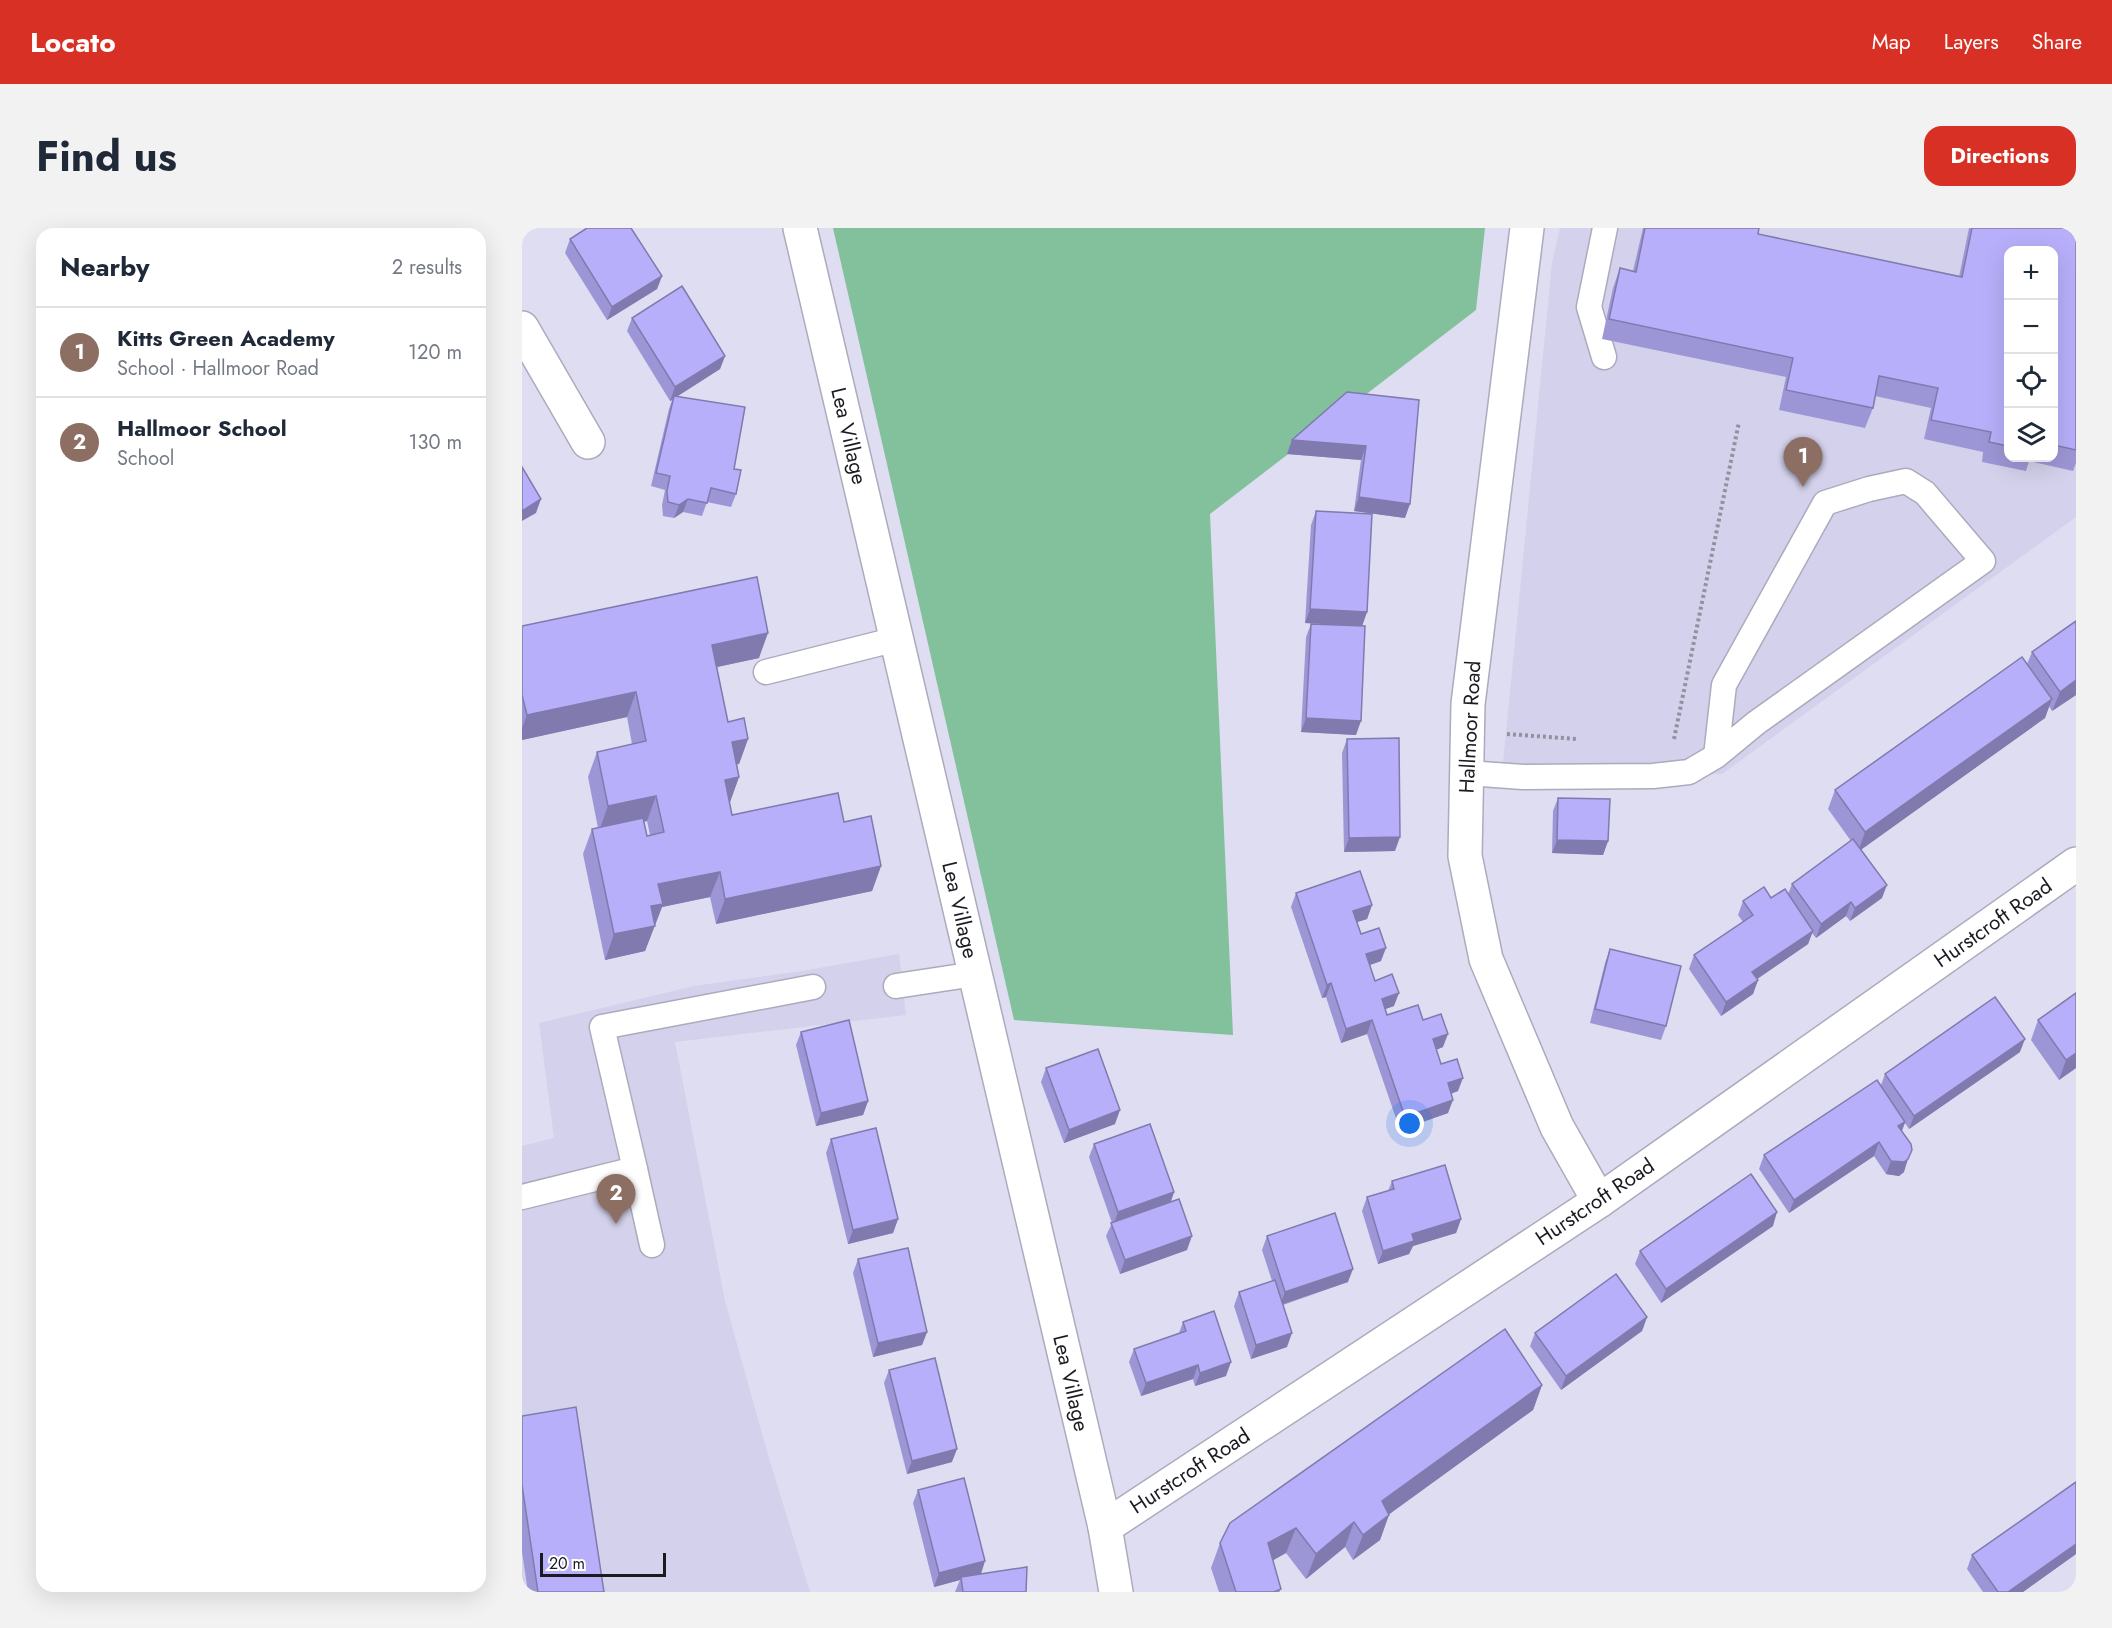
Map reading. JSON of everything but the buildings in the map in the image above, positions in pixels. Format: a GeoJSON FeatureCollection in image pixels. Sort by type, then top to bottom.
{"type":"FeatureCollection","features":[{"type":"Feature","properties":{"kind":"street","name":"Lea Village"},"geometry":{"type":"LineString","coordinates":[[800,228],[1105,1527],[1116,1592]]}},
{"type":"Feature","properties":{"kind":"street","name":"Hallmoor Road"},"geometry":{"type":"LineString","coordinates":[[1527,228],[1468,704],[1465,856],[1486,959],[1557,1127],[1599,1201]]}},
{"type":"Feature","properties":{"kind":"street"},"geometry":{"type":"LineString","coordinates":[[522,328],[588,442]]}},
{"type":"Feature","properties":{"kind":"street","name":"Hurstcroft Road"},"geometry":{"type":"LineString","coordinates":[[1105,1527],[1599,1201],[2076,864]]}},
{"type":"Feature","properties":{"kind":"lane"},"geometry":{"type":"LineString","coordinates":[[1604,357],[1589,307],[1605,228]]}},
{"type":"Feature","properties":{"kind":"lane"},"geometry":{"type":"LineString","coordinates":[[1467,773],[1523,777],[1653,776],[1689,772],[1716,756],[1756,723],[1983,561],[1925,493],[1906,481],[1869,489],[1825,504],[1724,685],[1716,756]]}},
{"type":"Feature","properties":{"kind":"lane"},"geometry":{"type":"LineString","coordinates":[[766,672],[897,639]]}},
{"type":"Feature","properties":{"kind":"lane"},"geometry":{"type":"LineString","coordinates":[[896,986],[975,974]]}},
{"type":"Feature","properties":{"kind":"lane"},"geometry":{"type":"LineString","coordinates":[[652,1245],[602,1027],[813,987]]}},
{"type":"Feature","properties":{"kind":"lane"},"geometry":{"type":"LineString","coordinates":[[522,1197],[635,1169]]}},
{"type":"Feature","properties":{"kind":"path"},"geometry":{"type":"LineString","coordinates":[[1674,742],[1739,422]]}},
{"type":"Feature","properties":{"kind":"path"},"geometry":{"type":"LineString","coordinates":[[1467,729],[1581,740]]}},
{"type":"Feature","properties":{"kind":"shaded area"},"geometry":{"type":"Polygon","coordinates":[[[1560,228],[2076,228],[2076,517],[1722,774],[1501,784],[1552,263],[1560,228]]]}},
{"type":"Feature","properties":{"kind":"shaded area"},"geometry":{"type":"Polygon","coordinates":[[[899,954],[906,1015],[675,1042],[725,1301],[768,1455],[810,1592],[522,1592],[522,1146],[554,1138],[539,1023],[694,986],[802,971],[899,954]]]}},
{"type":"Feature","properties":{"kind":"green space"},"geometry":{"type":"Polygon","coordinates":[[[833,228],[1485,228],[1476,310],[1210,514],[1233,1035],[1014,1020],[833,228]]]}},
{"type":"Feature","properties":{"kind":"place","name":"Kitts Green Academy"},"geometry":{"type":"Point","coordinates":[1803,487]}},
{"type":"Feature","properties":{"kind":"place","name":"Hallmoor School"},"geometry":{"type":"Point","coordinates":[616,1224]}}]}
